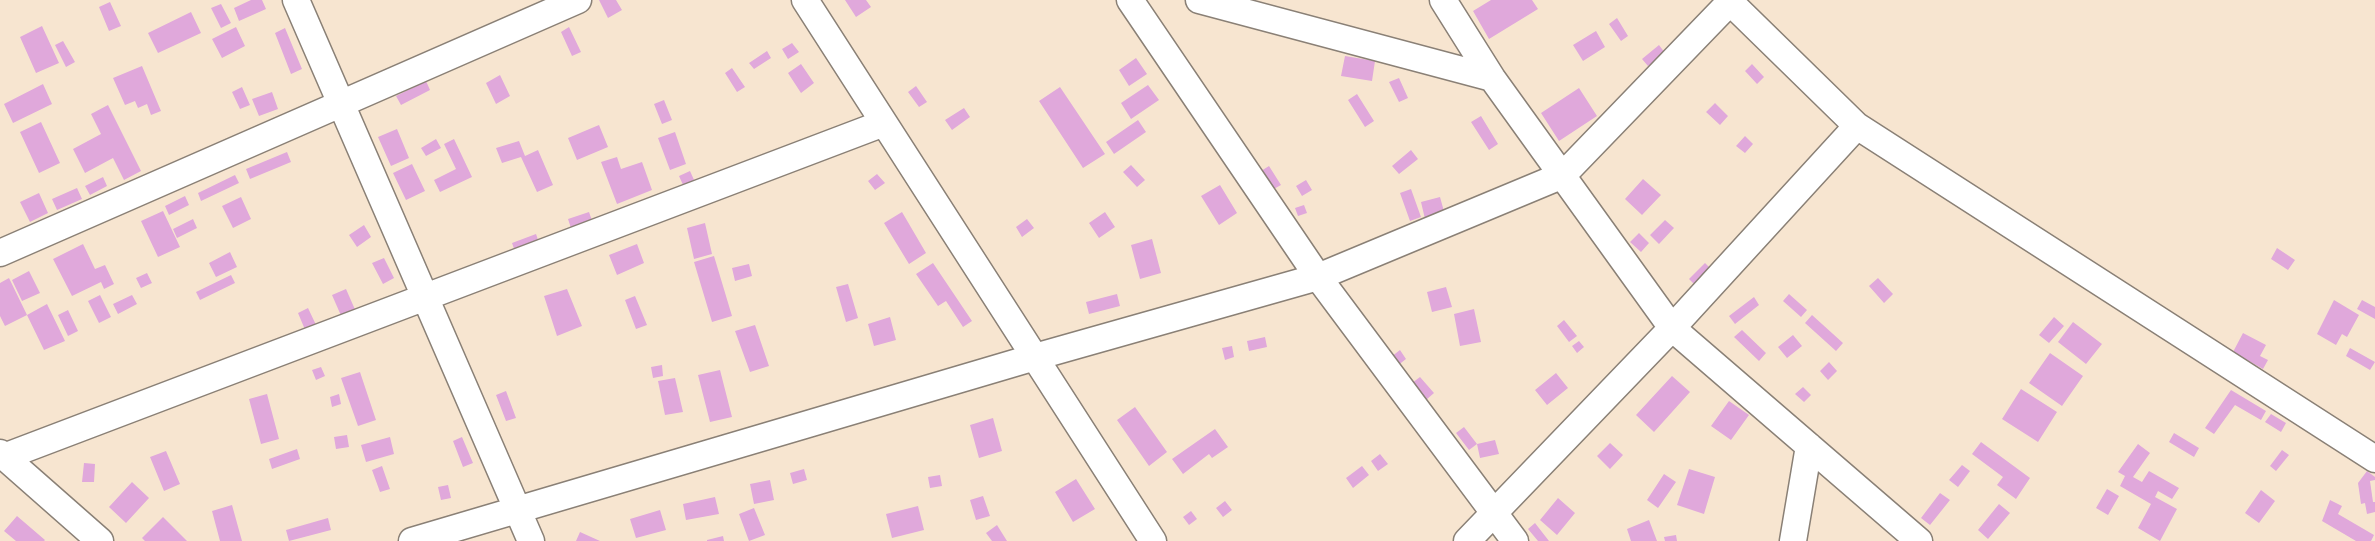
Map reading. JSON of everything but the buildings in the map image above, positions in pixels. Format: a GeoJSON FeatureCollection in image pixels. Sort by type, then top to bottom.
{"type":"FeatureCollection","features":[{"type":"Feature","properties":{"kind":"street"},"geometry":{"type":"LineString","coordinates":[[296,0],[531,541]]}},
{"type":"Feature","properties":{"kind":"street"},"geometry":{"type":"LineString","coordinates":[[0,253],[578,0]]}},
{"type":"Feature","properties":{"kind":"street"},"geometry":{"type":"LineString","coordinates":[[805,0],[1152,541]]}},
{"type":"Feature","properties":{"kind":"street"},"geometry":{"type":"LineString","coordinates":[[1130,0],[1318,277],[1515,541]]}},
{"type":"Feature","properties":{"kind":"street"},"geometry":{"type":"LineString","coordinates":[[1199,0],[1492,78]]}},
{"type":"Feature","properties":{"kind":"street"},"geometry":{"type":"LineString","coordinates":[[1443,0],[1492,78],[1672,328],[1919,541]]}},
{"type":"Feature","properties":{"kind":"street"},"geometry":{"type":"LineString","coordinates":[[412,541],[1034,357],[1318,277],[1563,175],[1730,1],[1857,126],[2375,459]]}},
{"type":"Feature","properties":{"kind":"street"},"geometry":{"type":"LineString","coordinates":[[100,541],[2,455],[884,122]]}},
{"type":"Feature","properties":{"kind":"street"},"geometry":{"type":"LineString","coordinates":[[1467,541],[1672,328],[1857,126]]}},
{"type":"Feature","properties":{"kind":"street"},"geometry":{"type":"LineString","coordinates":[[1793,541],[1808,446]]}}]}
